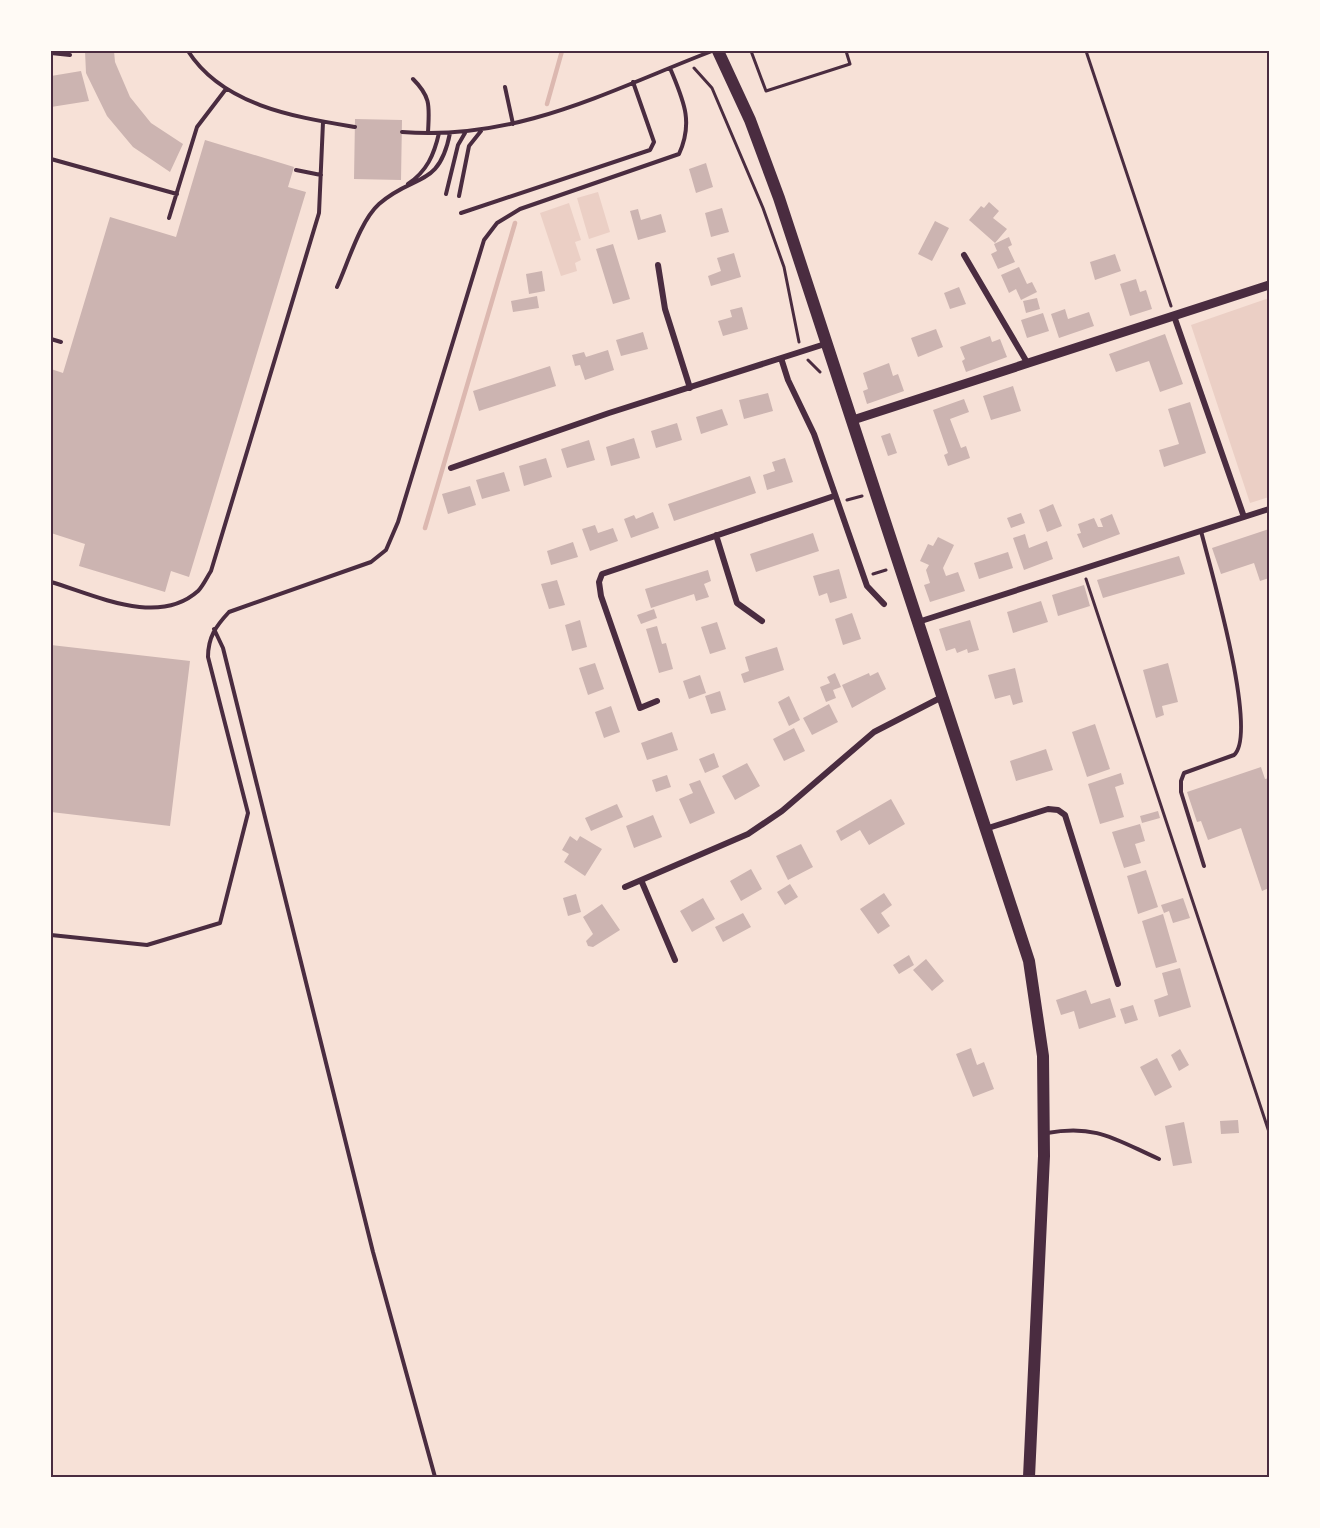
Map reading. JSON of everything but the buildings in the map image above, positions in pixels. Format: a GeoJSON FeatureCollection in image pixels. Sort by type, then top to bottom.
{"type":"FeatureCollection","features":[{"type":"Feature","properties":{"kind":"main road"},"geometry":{"type":"LineString","coordinates":[[718,51],[750,120],[775,187],[1029,961],[1043,1056],[1044,1134],[1029,1477]]}},
{"type":"Feature","properties":{"kind":"street"},"geometry":{"type":"LineString","coordinates":[[964,255],[1028,364]]}},
{"type":"Feature","properties":{"kind":"street"},"geometry":{"type":"LineString","coordinates":[[658,265],[665,309],[690,388]]}},
{"type":"Feature","properties":{"kind":"street"},"geometry":{"type":"LineString","coordinates":[[853,420],[1269,285]]}},
{"type":"Feature","properties":{"kind":"street"},"geometry":{"type":"LineString","coordinates":[[1174,316],[1244,517]]}},
{"type":"Feature","properties":{"kind":"street"},"geometry":{"type":"LineString","coordinates":[[451,468],[609,413],[825,344]]}},
{"type":"Feature","properties":{"kind":"street"},"geometry":{"type":"LineString","coordinates":[[781,358],[788,380],[814,434],[867,586],[884,604]]}},
{"type":"Feature","properties":{"kind":"street"},"geometry":{"type":"LineString","coordinates":[[657,701],[639,708],[601,596],[600,577],[605,572],[834,496]]}},
{"type":"Feature","properties":{"kind":"street"},"geometry":{"type":"LineString","coordinates":[[918,622],[1269,509]]}},
{"type":"Feature","properties":{"kind":"street"},"geometry":{"type":"LineString","coordinates":[[716,535],[737,603],[762,621]]}},
{"type":"Feature","properties":{"kind":"street"},"geometry":{"type":"LineString","coordinates":[[625,887],[748,834],[782,811],[874,732],[942,697]]}},
{"type":"Feature","properties":{"kind":"street"},"geometry":{"type":"LineString","coordinates":[[985,829],[1048,809],[1058,810],[1065,815],[1118,984]]}},
{"type":"Feature","properties":{"kind":"street"},"geometry":{"type":"LineString","coordinates":[[641,880],[675,960]]}},
{"type":"Feature","properties":{"kind":"lane"},"geometry":{"type":"LineString","coordinates":[[189,51],[197,64],[226,89],[271,109],[355,128]]}},
{"type":"Feature","properties":{"kind":"lane"},"geometry":{"type":"LineString","coordinates":[[402,132],[466,132],[513,125],[561,112],[712,51]]}},
{"type":"Feature","properties":{"kind":"lane"},"geometry":{"type":"LineString","coordinates":[[51,53],[70,55]]}},
{"type":"Feature","properties":{"kind":"lane"},"geometry":{"type":"LineString","coordinates":[[51,935],[147,945],[210,928],[220,923],[248,813],[208,657],[208,644],[214,628],[229,612],[371,562],[386,550],[398,522],[484,240],[496,223],[520,209],[680,154],[687,136],[688,123],[670,68]]}},
{"type":"Feature","properties":{"kind":"lane"},"geometry":{"type":"LineString","coordinates":[[413,79],[426,92],[429,103],[428,133]]}},
{"type":"Feature","properties":{"kind":"lane"},"geometry":{"type":"LineString","coordinates":[[461,213],[650,150],[654,142],[633,82]]}},
{"type":"Feature","properties":{"kind":"lane"},"geometry":{"type":"LineString","coordinates":[[505,87],[513,125]]}},
{"type":"Feature","properties":{"kind":"lane"},"geometry":{"type":"LineString","coordinates":[[169,218],[197,127],[226,89]]}},
{"type":"Feature","properties":{"kind":"lane"},"geometry":{"type":"LineString","coordinates":[[51,582],[127,604],[155,609],[175,604],[198,590],[211,571],[319,213],[323,122]]}},
{"type":"Feature","properties":{"kind":"lane"},"geometry":{"type":"LineString","coordinates":[[459,196],[469,146],[482,130]]}},
{"type":"Feature","properties":{"kind":"lane"},"geometry":{"type":"LineString","coordinates":[[446,194],[458,145],[466,132]]}},
{"type":"Feature","properties":{"kind":"lane"},"geometry":{"type":"LineString","coordinates":[[338,287],[367,218],[378,204],[418,178],[434,153],[439,133]]}},
{"type":"Feature","properties":{"kind":"lane"},"geometry":{"type":"LineString","coordinates":[[402,188],[423,181],[441,165],[450,133]]}},
{"type":"Feature","properties":{"kind":"lane"},"geometry":{"type":"LineString","coordinates":[[51,159],[177,194]]}},
{"type":"Feature","properties":{"kind":"lane"},"geometry":{"type":"LineString","coordinates":[[296,170],[321,175]]}},
{"type":"Feature","properties":{"kind":"lane"},"geometry":{"type":"LineString","coordinates":[[51,339],[61,342]]}},
{"type":"Feature","properties":{"kind":"lane"},"geometry":{"type":"LineString","coordinates":[[1201,531],[1232,656],[1240,697],[1242,739],[1240,749],[1234,755],[1184,773],[1181,781],[1181,792],[1204,866]]}},
{"type":"Feature","properties":{"kind":"lane"},"geometry":{"type":"LineString","coordinates":[[214,628],[223,648],[373,1252],[435,1477]]}},
{"type":"Feature","properties":{"kind":"lane"},"geometry":{"type":"LineString","coordinates":[[1044,1134],[1070,1129],[1112,1135],[1159,1159]]}},
{"type":"Feature","properties":{"kind":"path"},"geometry":{"type":"LineString","coordinates":[[751,51],[766,91],[849,64],[846,51]]}},
{"type":"Feature","properties":{"kind":"path"},"geometry":{"type":"LineString","coordinates":[[1086,51],[1174,316]]}},
{"type":"Feature","properties":{"kind":"path"},"geometry":{"type":"LineString","coordinates":[[687,61],[712,88],[763,208],[784,267],[801,352],[821,374]]}},
{"type":"Feature","properties":{"kind":"path"},"geometry":{"type":"LineString","coordinates":[[1269,390],[1269,398]]}},
{"type":"Feature","properties":{"kind":"path"},"geometry":{"type":"LineString","coordinates":[[862,496],[865,506]]}},
{"type":"Feature","properties":{"kind":"path"},"geometry":{"type":"LineString","coordinates":[[882,559],[889,579]]}},
{"type":"Feature","properties":{"kind":"path"},"geometry":{"type":"LineString","coordinates":[[1083,568],[1269,1132]]}},
{"type":"Feature","properties":{"kind":"path"},"geometry":{"type":"LineString","coordinates":[[879,572],[886,570]]}},
{"type":"Feature","properties":{"kind":"shaded area"},"geometry":{"type":"Polygon","coordinates":[[[598,192],[610,232],[589,239],[577,198],[598,192]]]}},
{"type":"Feature","properties":{"kind":"shaded area"},"geometry":{"type":"Polygon","coordinates":[[[569,203],[581,240],[575,242],[581,260],[575,263],[577,271],[561,276],[540,213],[569,203]]]}},
{"type":"Feature","properties":{"kind":"shaded area"},"geometry":{"type":"Polygon","coordinates":[[[1269,298],[1269,497],[1250,503],[1191,325],[1269,298]]]}},
{"type":"Feature","properties":{"kind":"waterway"},"geometry":{"type":"LineString","coordinates":[[547,104],[562,51]]}},
{"type":"Feature","properties":{"kind":"waterway"},"geometry":{"type":"LineString","coordinates":[[425,528],[515,223]]}}]}
